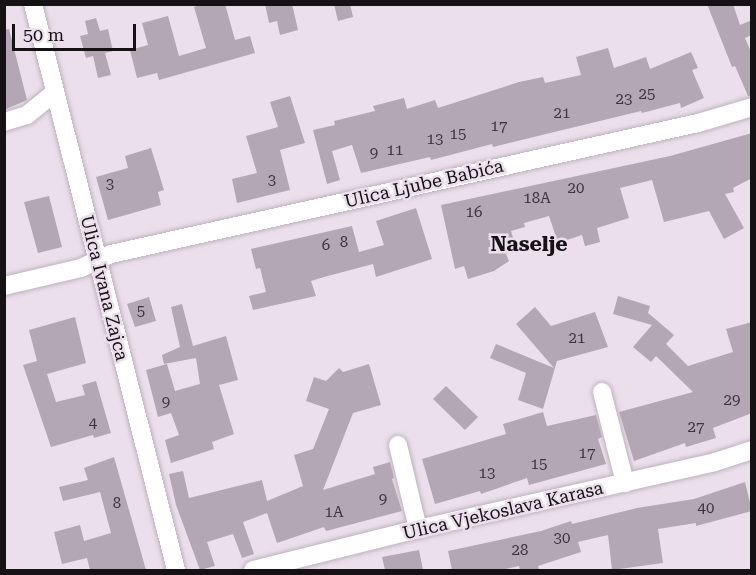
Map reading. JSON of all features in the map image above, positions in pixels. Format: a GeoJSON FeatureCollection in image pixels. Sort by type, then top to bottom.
{"type":"FeatureCollection","features":[{"type":"Feature","properties":{"kind":"street","name":"Ulica Ivana Zajca"},"geometry":{"type":"LineString","coordinates":[[33,4],[176,570]]}},
{"type":"Feature","properties":{"kind":"street"},"geometry":{"type":"LineString","coordinates":[[4,122],[27,115],[55,92]]}},
{"type":"Feature","properties":{"kind":"street","name":"Ulica Ljube Babića"},"geometry":{"type":"LineString","coordinates":[[4,286],[81,268],[111,254],[698,123],[752,106]]}},
{"type":"Feature","properties":{"kind":"street"},"geometry":{"type":"LineString","coordinates":[[602,392],[625,483]]}},
{"type":"Feature","properties":{"kind":"street"},"geometry":{"type":"LineString","coordinates":[[398,445],[418,530]]}},
{"type":"Feature","properties":{"kind":"street","name":"Ulica Vjekoslava Karasa"},"geometry":{"type":"LineString","coordinates":[[253,570],[715,462],[752,450]]}},
{"type":"Feature","properties":{"kind":"building"},"geometry":{"type":"Polygon","coordinates":[[[202,4],[225,4],[235,40],[250,36],[255,53],[159,80],[157,73],[137,78],[130,50],[148,45],[142,23],[168,16],[179,56],[206,48],[194,7],[202,4]]]}},
{"type":"Feature","properties":{"kind":"building"},"geometry":{"type":"Polygon","coordinates":[[[265,4],[292,4],[298,30],[280,35],[277,21],[269,23],[265,4]]]}},
{"type":"Feature","properties":{"kind":"building"},"geometry":{"type":"Polygon","coordinates":[[[334,4],[350,4],[353,17],[338,21],[334,4]]]}},
{"type":"Feature","properties":{"kind":"building"},"geometry":{"type":"Polygon","coordinates":[[[707,4],[733,4],[740,25],[752,20],[752,35],[745,38],[752,54],[752,96],[748,96],[735,66],[732,67],[707,4]]]}},
{"type":"Feature","properties":{"kind":"building"},"geometry":{"type":"Polygon","coordinates":[[[96,18],[100,31],[108,29],[113,51],[105,53],[111,75],[98,78],[93,56],[86,58],[80,36],[88,34],[85,21],[96,18]]]}},
{"type":"Feature","properties":{"kind":"building"},"geometry":{"type":"Polygon","coordinates":[[[9,29],[27,100],[4,110],[4,30],[9,29]]]}},
{"type":"Feature","properties":{"kind":"building"},"geometry":{"type":"Polygon","coordinates":[[[608,48],[614,68],[646,57],[650,69],[691,52],[698,68],[692,70],[704,98],[681,108],[680,103],[493,147],[492,144],[431,160],[430,157],[361,173],[352,145],[332,151],[340,180],[327,184],[313,130],[335,125],[334,121],[375,111],[373,106],[404,98],[407,109],[435,100],[438,108],[519,82],[543,77],[545,83],[581,75],[576,57],[608,48]]]}},
{"type":"Feature","properties":{"kind":"building"},"geometry":{"type":"Polygon","coordinates":[[[290,96],[305,143],[280,150],[290,190],[237,203],[232,179],[257,173],[246,136],[278,127],[270,102],[290,96]]]}},
{"type":"Feature","properties":{"kind":"building"},"geometry":{"type":"Polygon","coordinates":[[[752,133],[752,178],[733,188],[734,192],[725,194],[744,228],[724,239],[709,211],[664,222],[652,180],[620,188],[629,218],[597,228],[600,242],[585,246],[582,235],[558,243],[549,216],[524,223],[525,227],[511,231],[517,250],[506,254],[509,261],[494,271],[468,279],[464,266],[455,269],[441,205],[670,156],[752,133]]]}},
{"type":"Feature","properties":{"kind":"building"},"geometry":{"type":"Polygon","coordinates":[[[151,148],[164,190],[158,192],[161,205],[108,220],[96,177],[128,168],[125,156],[151,148]]]}},
{"type":"Feature","properties":{"kind":"building"},"geometry":{"type":"Polygon","coordinates":[[[49,196],[62,247],[38,253],[24,202],[49,196]]]}},
{"type":"Feature","properties":{"kind":"building"},"geometry":{"type":"Polygon","coordinates":[[[416,208],[432,259],[376,277],[373,264],[324,277],[311,281],[316,296],[253,310],[249,296],[266,292],[260,268],[256,269],[251,249],[352,226],[359,252],[384,245],[376,221],[416,208]]]}},
{"type":"Feature","properties":{"kind":"building"},"geometry":{"type":"Polygon","coordinates":[[[618,296],[650,306],[648,313],[674,335],[666,344],[688,366],[733,352],[726,329],[752,322],[752,413],[713,428],[716,438],[686,447],[685,443],[634,461],[619,412],[693,392],[656,356],[651,362],[633,347],[652,325],[613,314],[618,296]]]}},
{"type":"Feature","properties":{"kind":"building"},"geometry":{"type":"Polygon","coordinates":[[[149,297],[156,321],[135,327],[127,304],[149,297]]]}},
{"type":"Feature","properties":{"kind":"building"},"geometry":{"type":"Polygon","coordinates":[[[182,304],[193,346],[226,336],[238,380],[219,385],[234,434],[212,442],[214,449],[171,463],[165,440],[179,435],[171,413],[158,417],[146,370],[167,364],[175,391],[200,384],[196,358],[164,364],[162,355],[180,347],[171,307],[182,304]]]}},
{"type":"Feature","properties":{"kind":"building"},"geometry":{"type":"Polygon","coordinates":[[[535,307],[551,326],[595,312],[608,347],[557,361],[543,409],[518,400],[526,373],[490,358],[496,344],[554,368],[516,324],[535,307]]]}},
{"type":"Feature","properties":{"kind":"building"},"geometry":{"type":"Polygon","coordinates":[[[75,317],[86,363],[47,374],[56,402],[85,395],[82,385],[96,381],[111,433],[94,438],[93,435],[51,447],[23,365],[37,361],[29,330],[75,317]]]}},
{"type":"Feature","properties":{"kind":"building"},"geometry":{"type":"Polygon","coordinates":[[[369,364],[381,405],[353,413],[323,490],[375,474],[373,467],[390,462],[394,478],[392,479],[402,511],[326,531],[324,527],[277,543],[267,513],[243,522],[254,554],[242,558],[233,534],[207,542],[215,566],[200,570],[176,505],[169,474],[183,471],[189,498],[262,480],[267,501],[303,486],[294,455],[313,449],[329,409],[306,401],[314,377],[326,381],[339,368],[343,372],[369,364]]]}},
{"type":"Feature","properties":{"kind":"building"},"geometry":{"type":"Polygon","coordinates":[[[446,386],[478,417],[465,430],[433,399],[446,386]]]}},
{"type":"Feature","properties":{"kind":"building"},"geometry":{"type":"Polygon","coordinates":[[[543,412],[547,426],[596,415],[602,437],[598,439],[606,464],[529,485],[527,478],[481,494],[480,491],[435,504],[422,459],[506,434],[503,424],[543,412]]]}},
{"type":"Feature","properties":{"kind":"building"},"geometry":{"type":"Polygon","coordinates":[[[114,457],[146,570],[90,570],[87,558],[62,564],[54,532],[80,525],[84,541],[111,533],[100,492],[63,501],[59,487],[88,480],[84,468],[114,457]]]}},
{"type":"Feature","properties":{"kind":"building"},"geometry":{"type":"Polygon","coordinates":[[[745,482],[752,511],[696,526],[696,523],[658,529],[663,563],[612,570],[608,535],[578,542],[581,552],[538,566],[539,570],[520,570],[519,566],[501,570],[452,570],[448,551],[541,531],[571,521],[572,524],[637,508],[694,499],[745,482]]]}},
{"type":"Feature","properties":{"kind":"building"},"geometry":{"type":"Polygon","coordinates":[[[419,550],[423,570],[385,570],[382,557],[419,550]]]}},
{"type":"Feature","properties":{"kind":"district","name":"Naselje"},"geometry":{"type":"Point","coordinates":[529,244]}}]}
